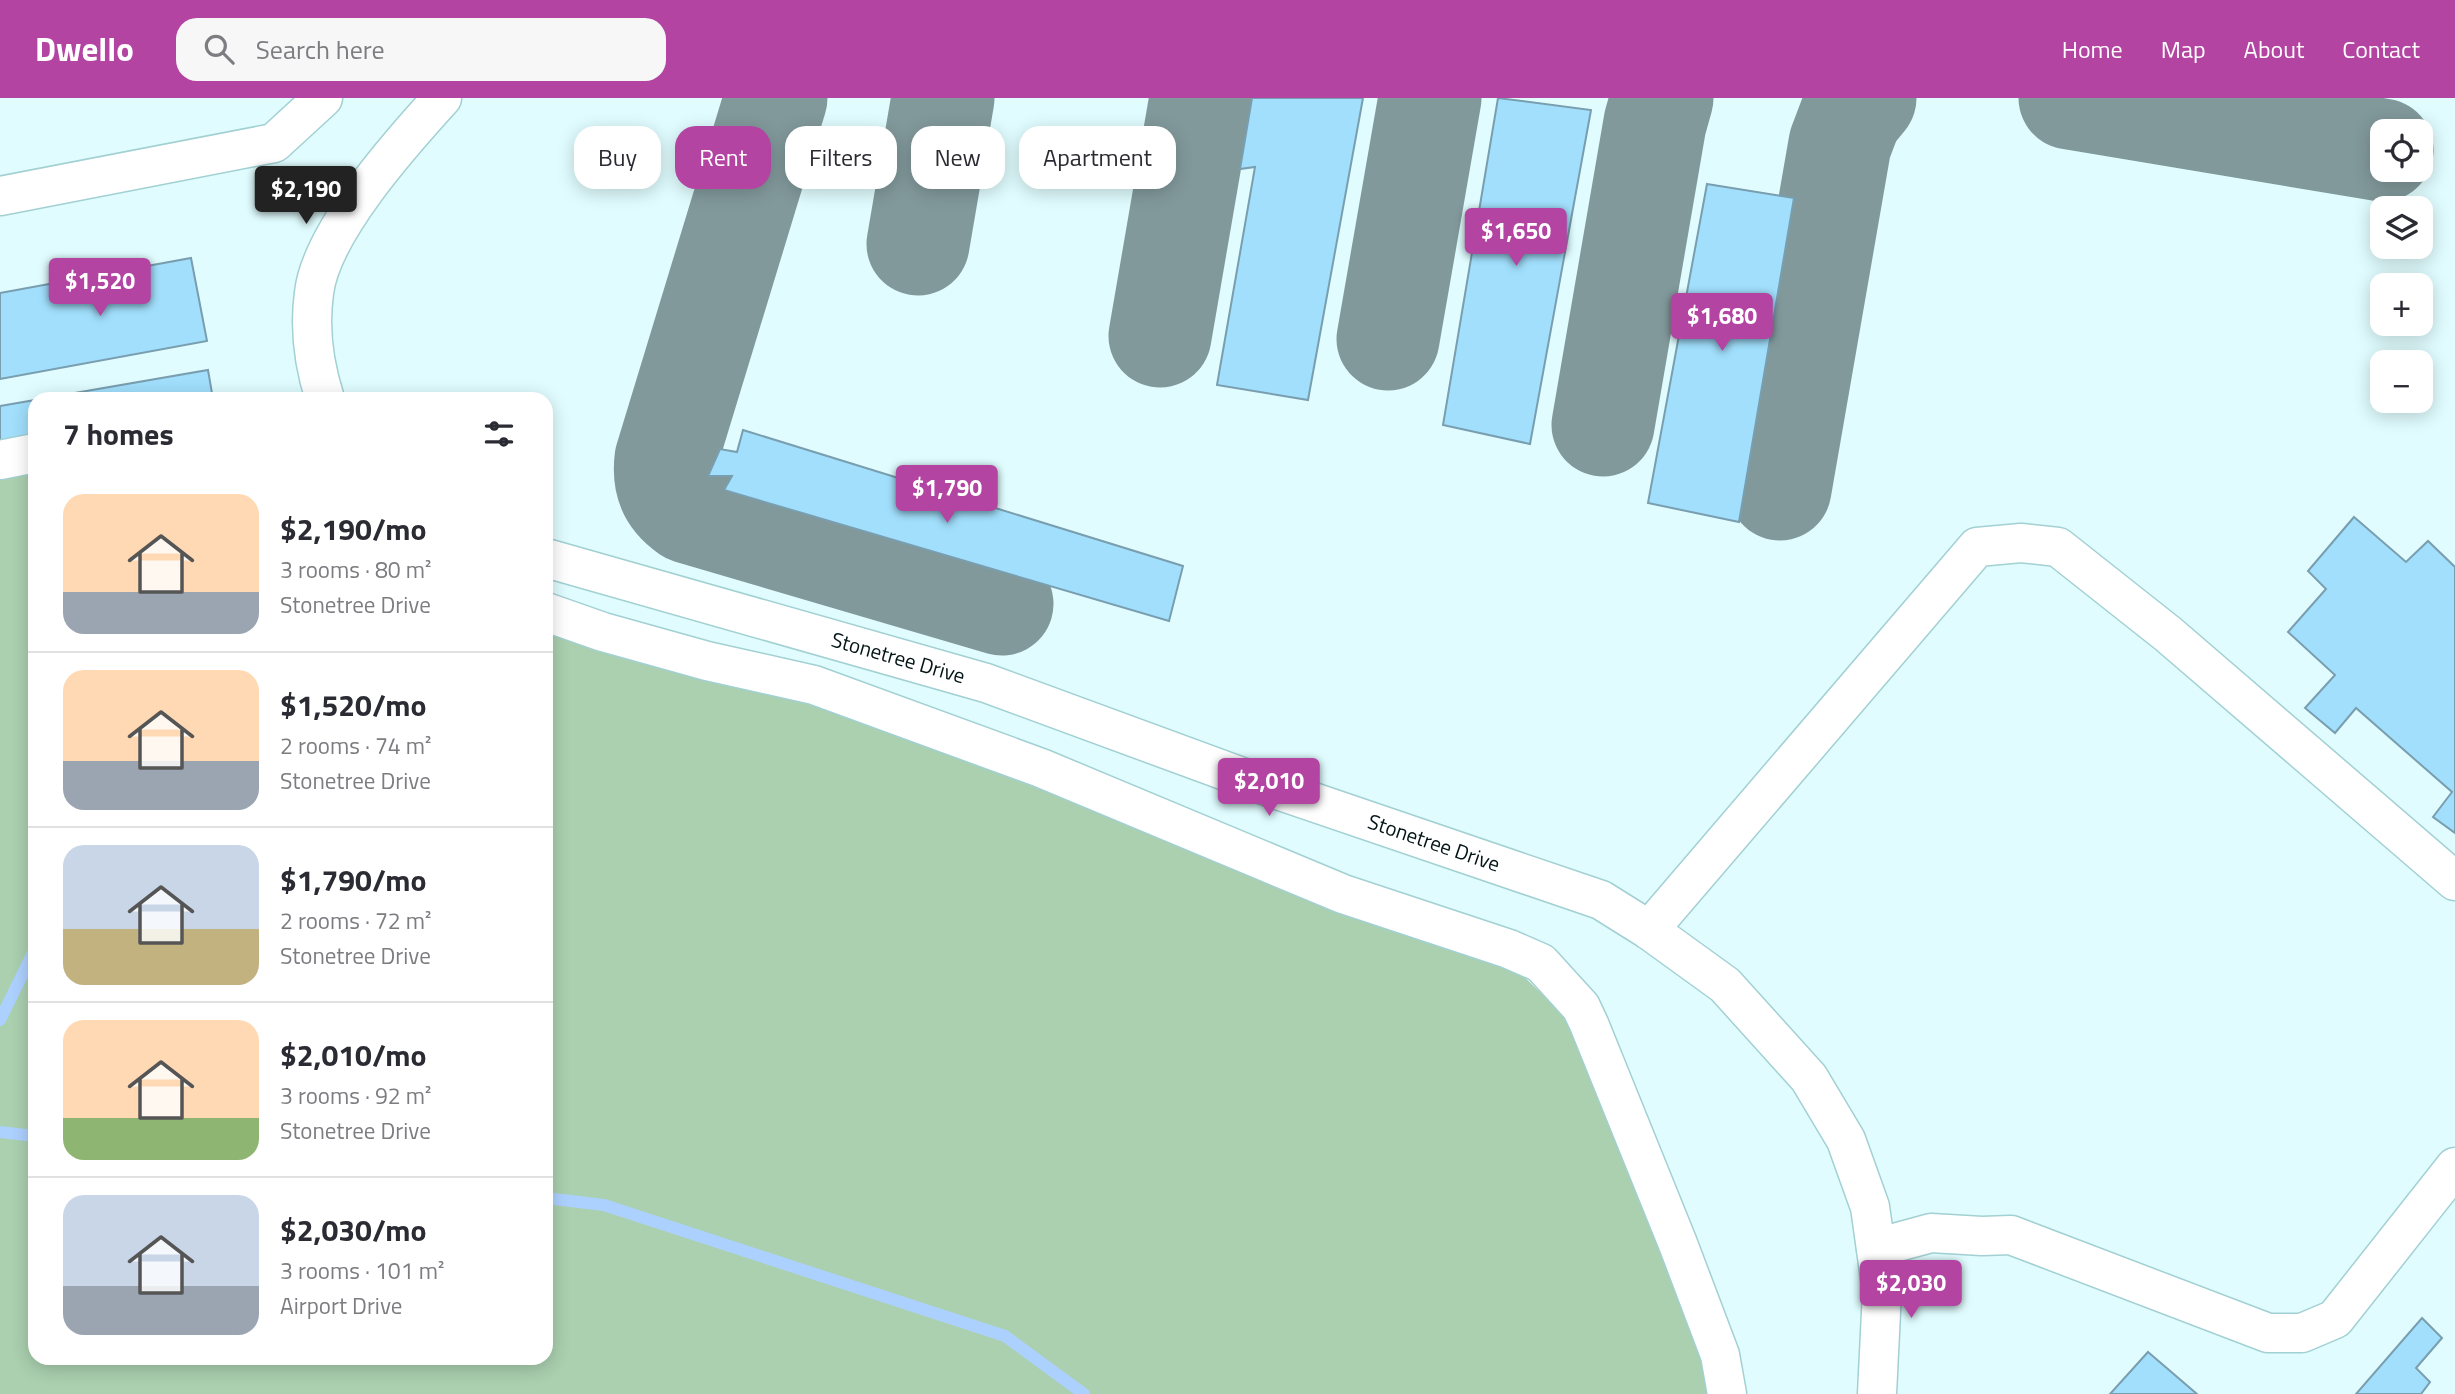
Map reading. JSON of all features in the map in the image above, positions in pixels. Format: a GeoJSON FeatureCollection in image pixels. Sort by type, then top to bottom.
{"type":"FeatureCollection","features":[{"type":"Feature","properties":{"kind":"street"},"geometry":{"type":"LineString","coordinates":[[0,195],[274,143],[323,98]]}},
{"type":"Feature","properties":{"kind":"street"},"geometry":{"type":"LineString","coordinates":[[323,392],[317,374],[312,334],[314,291],[331,242],[394,151],[442,98]]}},
{"type":"Feature","properties":{"kind":"street"},"geometry":{"type":"LineString","coordinates":[[0,460],[28,454]]}},
{"type":"Feature","properties":{"kind":"street"},"geometry":{"type":"LineString","coordinates":[[1649,930],[1977,547],[2021,543],[2058,547],[2088,569],[2168,634],[2455,881]]}},
{"type":"Feature","properties":{"kind":"street","name":"Stonetree Drive"},"geometry":{"type":"LineString","coordinates":[[553,560],[986,683],[1269,787],[1601,900],[1649,930],[1725,985],[1809,1078],[1846,1140],[1870,1208],[1882,1292],[1877,1394]]}},
{"type":"Feature","properties":{"kind":"street"},"geometry":{"type":"LineString","coordinates":[[553,614],[603,632],[707,661],[814,685],[1041,768],[1343,894],[1541,962],[1581,1007],[1589,1024],[1720,1355],[1727,1394]]}},
{"type":"Feature","properties":{"kind":"street"},"geometry":{"type":"LineString","coordinates":[[1876,1248],[1931,1233],[2011,1236],[2268,1333],[2302,1333],[2335,1319],[2455,1167]]}},
{"type":"Feature","properties":{"kind":"green space"},"geometry":{"type":"Polygon","coordinates":[[[28,460],[28,1365],[553,1365],[553,629],[815,692],[1515,968],[1566,1017],[1704,1355],[1708,1394],[0,1394],[0,466],[28,460]]]}},
{"type":"Feature","properties":{"kind":"building"},"geometry":{"type":"Polygon","coordinates":[[[1252,98],[1363,98],[1308,400],[1217,385],[1255,167],[1240,169],[1252,98]]]}},
{"type":"Feature","properties":{"kind":"building"},"geometry":{"type":"Polygon","coordinates":[[[1498,98],[1591,110],[1530,444],[1443,425],[1498,98]]]}},
{"type":"Feature","properties":{"kind":"building"},"geometry":{"type":"Polygon","coordinates":[[[1707,184],[1794,198],[1739,522],[1648,503],[1707,184]]]}},
{"type":"Feature","properties":{"kind":"building"},"geometry":{"type":"Polygon","coordinates":[[[191,258],[207,341],[0,379],[0,293],[191,258]]]}},
{"type":"Feature","properties":{"kind":"building"},"geometry":{"type":"Polygon","coordinates":[[[208,370],[212,392],[81,392],[208,370]]]}},
{"type":"Feature","properties":{"kind":"building"},"geometry":{"type":"Polygon","coordinates":[[[28,401],[28,449],[0,454],[0,406],[28,401]]]}},
{"type":"Feature","properties":{"kind":"building"},"geometry":{"type":"Polygon","coordinates":[[[743,430],[1183,566],[1169,621],[724,490],[732,476],[708,476],[720,449],[737,452],[743,430]]]}},
{"type":"Feature","properties":{"kind":"building"},"geometry":{"type":"Polygon","coordinates":[[[2354,517],[2406,562],[2428,541],[2455,567],[2455,833],[2433,817],[2452,792],[2356,708],[2335,733],[2305,708],[2335,675],[2288,632],[2326,589],[2308,571],[2354,517]]]}},
{"type":"Feature","properties":{"kind":"building"},"geometry":{"type":"Polygon","coordinates":[[[2422,1318],[2442,1338],[2416,1368],[2430,1382],[2421,1394],[2356,1394],[2422,1318]]]}},
{"type":"Feature","properties":{"kind":"building"},"geometry":{"type":"Polygon","coordinates":[[[2148,1352],[2197,1394],[2110,1394],[2148,1352]]]}},
{"type":"Feature","properties":{"kind":"waterway"},"geometry":{"type":"LineString","coordinates":[[0,1020],[28,963]]}},
{"type":"Feature","properties":{"kind":"waterway"},"geometry":{"type":"LineString","coordinates":[[0,1132],[28,1135]]}},
{"type":"Feature","properties":{"kind":"waterway"},"geometry":{"type":"LineString","coordinates":[[553,1199],[604,1205],[1005,1336],[1084,1394]]}},
{"type":"Feature","properties":{"kind":"taxiway"},"geometry":{"type":"LineString","coordinates":[[776,98],[666,459],[669,489],[689,512],[1002,604]]}},
{"type":"Feature","properties":{"kind":"taxiway"},"geometry":{"type":"LineString","coordinates":[[918,244],[943,98]]}},
{"type":"Feature","properties":{"kind":"taxiway"},"geometry":{"type":"LineString","coordinates":[[1160,336],[1201,98]]}},
{"type":"Feature","properties":{"kind":"taxiway"},"geometry":{"type":"LineString","coordinates":[[1388,339],[1430,98]]}},
{"type":"Feature","properties":{"kind":"taxiway"},"geometry":{"type":"LineString","coordinates":[[1603,425],[1655,123],[1662,98]]}},
{"type":"Feature","properties":{"kind":"taxiway"},"geometry":{"type":"LineString","coordinates":[[1780,489],[1840,144],[1851,115],[1865,98]]}},
{"type":"Feature","properties":{"kind":"taxiway"},"geometry":{"type":"LineString","coordinates":[[2070,98],[2370,148]]}}]}
